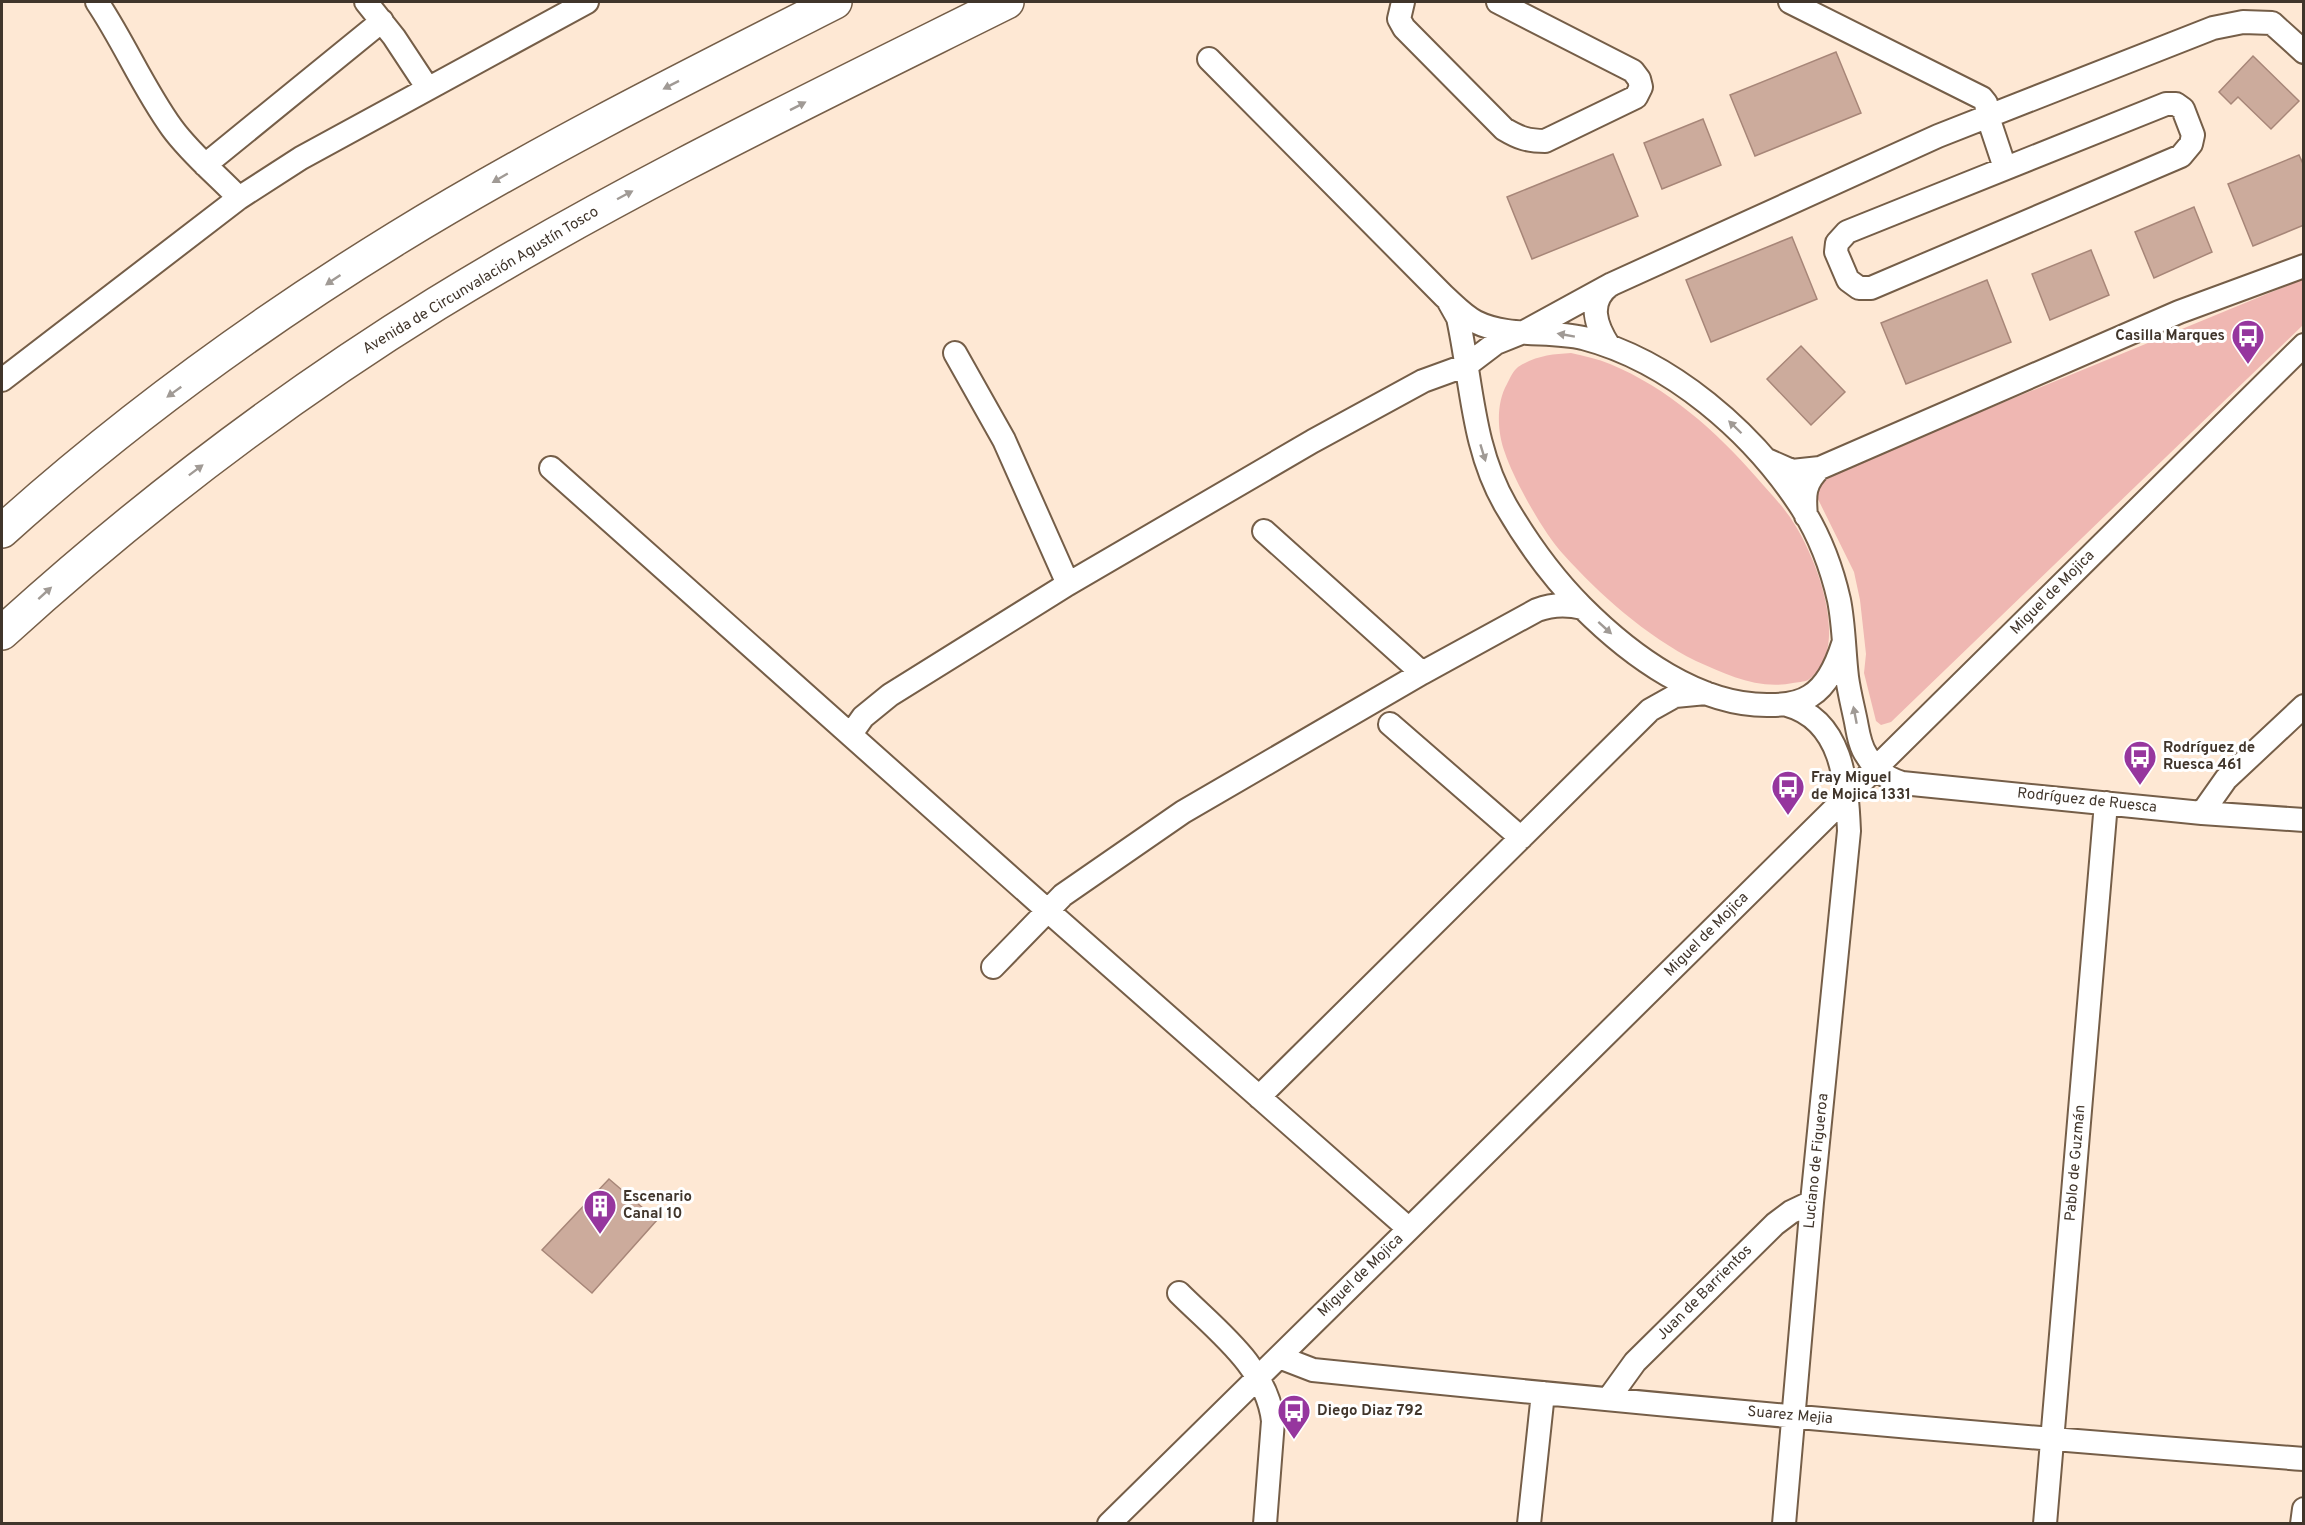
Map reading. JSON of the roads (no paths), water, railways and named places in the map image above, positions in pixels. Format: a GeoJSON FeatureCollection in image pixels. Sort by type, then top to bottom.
{"type":"FeatureCollection","features":[{"type":"Feature","properties":{"kind":"highway"},"geometry":{"type":"LineString","coordinates":[[701,70],[795,2]]}},
{"type":"Feature","properties":{"kind":"highway"},"geometry":{"type":"LineString","coordinates":[[2,531],[151,409],[335,278],[465,198],[631,105],[835,2]]}},
{"type":"Feature","properties":{"kind":"highway","name":"Avenida de Circunvalación Agustín Tosco"},"geometry":{"type":"LineString","coordinates":[[2,633],[74,568],[201,467],[311,386],[435,305],[595,211],[1007,2]]}},
{"type":"Feature","properties":{"kind":"street"},"geometry":{"type":"LineString","coordinates":[[97,2],[172,128],[238,198]]}},
{"type":"Feature","properties":{"kind":"street"},"geometry":{"type":"LineString","coordinates":[[366,2],[382,21],[427,87]]}},
{"type":"Feature","properties":{"kind":"street"},"geometry":{"type":"LineString","coordinates":[[2,380],[238,198],[301,158],[427,87],[587,2]]}},
{"type":"Feature","properties":{"kind":"street"},"geometry":{"type":"LineString","coordinates":[[1403,2],[1399,19],[1404,28],[1504,129],[1518,137],[1529,141],[1545,141],[1636,97],[1641,87],[1633,71],[1498,2]]}},
{"type":"Feature","properties":{"kind":"street"},"geometry":{"type":"LineString","coordinates":[[1790,2],[1975,93],[1986,104],[2005,168]]}},
{"type":"Feature","properties":{"kind":"street"},"geometry":{"type":"LineString","coordinates":[[205,165],[382,21]]}},
{"type":"Feature","properties":{"kind":"street"},"geometry":{"type":"LineString","coordinates":[[851,734],[863,717],[890,695],[1068,584],[1313,441],[1423,381],[1467,365],[1496,344],[1526,331],[1612,284],[1938,136],[2213,28],[2243,22],[2272,23],[2304,52]]}},
{"type":"Feature","properties":{"kind":"street"},"geometry":{"type":"LineString","coordinates":[[1209,59],[1444,296],[1475,321],[1489,327],[1581,338],[1609,346],[1644,363],[1691,392],[1737,429],[1780,478],[1806,516],[1819,541],[1839,600],[1848,679],[1858,730],[1865,754],[1876,768]]}},
{"type":"Feature","properties":{"kind":"street"},"geometry":{"type":"LineString","coordinates":[[2166,104],[2176,104],[2183,109],[2193,135],[2191,144],[2181,156],[1871,288],[1859,288],[1848,280],[1836,252],[1837,243],[1847,232],[2005,168],[2166,104]]}},
{"type":"Feature","properties":{"kind":"street"},"geometry":{"type":"LineString","coordinates":[[1763,458],[1792,471],[1820,468],[2179,312],[2304,266]]}},
{"type":"Feature","properties":{"kind":"street"},"geometry":{"type":"LineString","coordinates":[[1609,346],[1595,319],[1596,305],[1604,290],[1612,284]]}},
{"type":"Feature","properties":{"kind":"street"},"geometry":{"type":"LineString","coordinates":[[1444,296],[1458,318],[1477,433],[1492,479],[1504,504],[1543,562],[1583,608],[1640,656],[1670,675],[1708,693],[1729,700],[1759,705],[1787,705],[1811,696],[1823,684],[1838,660],[1844,642]]}},
{"type":"Feature","properties":{"kind":"street","name":"Miguel de Mojica"},"geometry":{"type":"LineString","coordinates":[[1109,1524],[2304,345]]}},
{"type":"Feature","properties":{"kind":"street"},"geometry":{"type":"LineString","coordinates":[[955,353],[1004,440],[1068,584]]}},
{"type":"Feature","properties":{"kind":"street"},"geometry":{"type":"LineString","coordinates":[[1423,381],[1438,380],[1452,385],[1472,408]]}},
{"type":"Feature","properties":{"kind":"street"},"geometry":{"type":"LineString","coordinates":[[551,468],[1047,910],[1410,1229]]}},
{"type":"Feature","properties":{"kind":"street"},"geometry":{"type":"LineString","coordinates":[[1806,516],[1804,496],[1807,483],[1820,468]]}},
{"type":"Feature","properties":{"kind":"street"},"geometry":{"type":"LineString","coordinates":[[1264,531],[1422,673]]}},
{"type":"Feature","properties":{"kind":"street"},"geometry":{"type":"LineString","coordinates":[[1537,610],[1544,600],[1549,581],[1543,562]]}},
{"type":"Feature","properties":{"kind":"street"},"geometry":{"type":"LineString","coordinates":[[993,967],[1047,910],[1078,883],[1183,812],[1422,673],[1537,610],[1564,604],[1583,608]]}},
{"type":"Feature","properties":{"kind":"street"},"geometry":{"type":"LineString","coordinates":[[1259,1097],[1650,710],[1658,697],[1658,686],[1654,674],[1640,656]]}},
{"type":"Feature","properties":{"kind":"street"},"geometry":{"type":"LineString","coordinates":[[1650,710],[1675,696],[1708,693]]}},
{"type":"Feature","properties":{"kind":"street","name":"Luciano de Figueroa"},"geometry":{"type":"LineString","coordinates":[[1784,1524],[1812,1202],[1850,831],[1838,756],[1831,738],[1811,714],[1787,705]]}},
{"type":"Feature","properties":{"kind":"street"},"geometry":{"type":"LineString","coordinates":[[2202,813],[2226,780],[2304,706]]}},
{"type":"Feature","properties":{"kind":"street"},"geometry":{"type":"LineString","coordinates":[[1390,724],[1521,838]]}},
{"type":"Feature","properties":{"kind":"street","name":"Rodríguez de Ruesca"},"geometry":{"type":"LineString","coordinates":[[1876,768],[1888,779],[1902,783],[2202,813],[2304,820]]}},
{"type":"Feature","properties":{"kind":"street","name":"Pablo de Guzmán"},"geometry":{"type":"LineString","coordinates":[[2045,1524],[2106,803]]}},
{"type":"Feature","properties":{"kind":"street","name":"Juan de Barrientos"},"geometry":{"type":"LineString","coordinates":[[1609,1398],[1635,1362],[1775,1224],[1791,1212],[1812,1202]]}},
{"type":"Feature","properties":{"kind":"street"},"geometry":{"type":"LineString","coordinates":[[1179,1293],[1234,1348],[1258,1377],[1271,1405],[1273,1421],[1264,1524]]}},
{"type":"Feature","properties":{"kind":"street","name":"Suarez Mejia"},"geometry":{"type":"LineString","coordinates":[[1281,1354],[1287,1360],[1313,1370],[1543,1394],[1609,1398],[2053,1440],[2304,1459]]}},
{"type":"Feature","properties":{"kind":"street"},"geometry":{"type":"LineString","coordinates":[[1530,1524],[1543,1394]]}},
{"type":"Feature","properties":{"kind":"street"},"geometry":{"type":"LineString","coordinates":[[2302,1524],[2304,1509]]}},
{"type":"Feature","properties":{"kind":"place","name":"Casilla Marques"},"geometry":{"type":"Point","coordinates":[2248,365]}},
{"type":"Feature","properties":{"kind":"place","name":"Rodríguez de Ruesca 461"},"geometry":{"type":"Point","coordinates":[2140,786]}},
{"type":"Feature","properties":{"kind":"place","name":"Fray Miguel de Mojica 1331"},"geometry":{"type":"Point","coordinates":[1788,816]}},
{"type":"Feature","properties":{"kind":"place","name":"Escenario Canal 10"},"geometry":{"type":"Point","coordinates":[600,1235]}},
{"type":"Feature","properties":{"kind":"place","name":"Diego Diaz 792"},"geometry":{"type":"Point","coordinates":[1294,1440]}}]}
